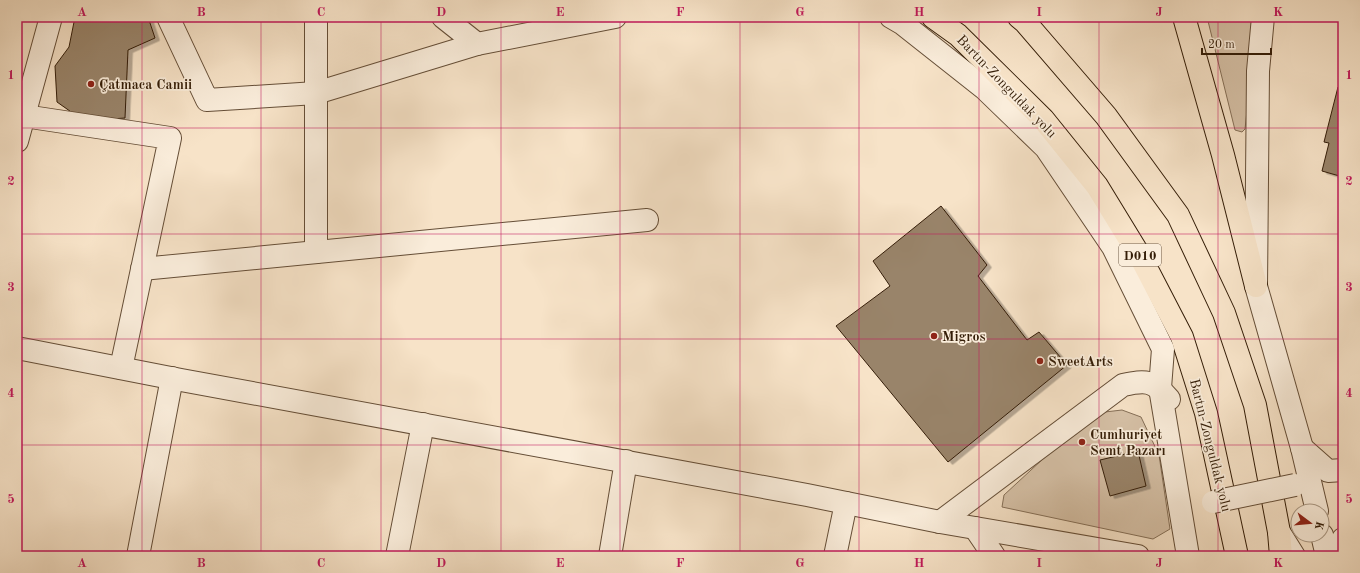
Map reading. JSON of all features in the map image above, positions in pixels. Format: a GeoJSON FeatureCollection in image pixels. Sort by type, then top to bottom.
{"type":"FeatureCollection","features":[{"type":"Feature","properties":{"kind":"main road","name":"Bartın-Zonguldak yolu"},"geometry":{"type":"LineString","coordinates":[[933,17],[958,35],[1043,119],[1097,186],[1141,258],[1182,337],[1206,413],[1237,556]]}},
{"type":"Feature","properties":{"kind":"main road"},"geometry":{"type":"LineString","coordinates":[[1019,17],[1025,22],[1106,116],[1178,215],[1224,313],[1255,405],[1279,532],[1281,556]]}},
{"type":"Feature","properties":{"kind":"main road"},"geometry":{"type":"LineString","coordinates":[[1184,17],[1223,155],[1256,286]]}},
{"type":"Feature","properties":{"kind":"street"},"geometry":{"type":"LineString","coordinates":[[17,141],[51,17]]}},
{"type":"Feature","properties":{"kind":"street"},"geometry":{"type":"LineString","coordinates":[[168,17],[207,100],[316,93],[477,44],[616,17]]}},
{"type":"Feature","properties":{"kind":"street"},"geometry":{"type":"LineString","coordinates":[[316,17],[316,252]]}},
{"type":"Feature","properties":{"kind":"street"},"geometry":{"type":"LineString","coordinates":[[442,17],[477,44]]}},
{"type":"Feature","properties":{"kind":"street"},"geometry":{"type":"LineString","coordinates":[[892,17],[984,88],[1046,148],[1114,247],[1163,349],[1160,388],[1188,556]]}},
{"type":"Feature","properties":{"kind":"street"},"geometry":{"type":"LineString","coordinates":[[1263,17],[1258,70],[1256,286],[1302,448],[1315,503]]}},
{"type":"Feature","properties":{"kind":"street"},"geometry":{"type":"LineString","coordinates":[[24,116],[170,138],[121,368]]}},
{"type":"Feature","properties":{"kind":"street"},"geometry":{"type":"LineString","coordinates":[[142,269],[647,220]]}},
{"type":"Feature","properties":{"kind":"street"},"geometry":{"type":"LineString","coordinates":[[17,348],[846,502],[940,522],[1138,556]]}},
{"type":"Feature","properties":{"kind":"street"},"geometry":{"type":"LineString","coordinates":[[138,556],[172,378]]}},
{"type":"Feature","properties":{"kind":"street"},"geometry":{"type":"LineString","coordinates":[[940,522],[1123,385],[1144,381],[1160,388],[1174,406],[1201,556]]}},
{"type":"Feature","properties":{"kind":"street"},"geometry":{"type":"LineString","coordinates":[[397,556],[423,424]]}},
{"type":"Feature","properties":{"kind":"street"},"geometry":{"type":"LineString","coordinates":[[1302,448],[1328,471],[1343,470]]}},
{"type":"Feature","properties":{"kind":"street"},"geometry":{"type":"LineString","coordinates":[[610,556],[626,461]]}},
{"type":"Feature","properties":{"kind":"street"},"geometry":{"type":"LineString","coordinates":[[1213,502],[1295,485]]}},
{"type":"Feature","properties":{"kind":"street"},"geometry":{"type":"LineString","coordinates":[[835,556],[846,502]]}},
{"type":"Feature","properties":{"kind":"street"},"geometry":{"type":"LineString","coordinates":[[975,528],[994,556]]}},
{"type":"Feature","properties":{"kind":"street"},"geometry":{"type":"LineString","coordinates":[[1279,532],[1294,556]]}},
{"type":"Feature","properties":{"kind":"street"},"geometry":{"type":"LineString","coordinates":[[1338,556],[1343,539]]}},
{"type":"Feature","properties":{"kind":"street"},"geometry":{"type":"LineString","coordinates":[[1324,543],[1327,556]]}},
{"type":"Feature","properties":{"kind":"shaded area"},"geometry":{"type":"Polygon","coordinates":[[[1207,17],[1257,17],[1245,129],[1242,132],[1235,130],[1207,17]]]}},
{"type":"Feature","properties":{"kind":"shaded area"},"geometry":{"type":"Polygon","coordinates":[[[1122,410],[1141,417],[1159,455],[1170,529],[1153,539],[1002,507],[1004,495],[1057,446],[1105,412],[1122,410]]]}},
{"type":"Feature","properties":{"kind":"building","name":"Çatmaca Camii"},"geometry":{"type":"Polygon","coordinates":[[[75,17],[148,17],[155,38],[128,50],[125,118],[84,121],[57,102],[55,66],[69,47],[75,17]]]}},
{"type":"Feature","properties":{"kind":"building"},"geometry":{"type":"Polygon","coordinates":[[[1338,87],[1343,88],[1343,177],[1322,171],[1329,143],[1324,142],[1338,87]]]}},
{"type":"Feature","properties":{"kind":"building","name":"Migros"},"geometry":{"type":"Polygon","coordinates":[[[941,206],[987,265],[978,276],[1027,340],[1039,332],[1067,365],[948,462],[836,326],[890,286],[873,261],[941,206]]]}},
{"type":"Feature","properties":{"kind":"building"},"geometry":{"type":"Polygon","coordinates":[[[1138,451],[1146,486],[1110,496],[1100,460],[1138,451]]]}},
{"type":"Feature","properties":{"kind":"place","name":"Çatmaca Camii"},"geometry":{"type":"Point","coordinates":[91,84]}},
{"type":"Feature","properties":{"kind":"place","name":"Migros"},"geometry":{"type":"Point","coordinates":[934,336]}},
{"type":"Feature","properties":{"kind":"place","name":"SweetArts"},"geometry":{"type":"Point","coordinates":[1040,361]}},
{"type":"Feature","properties":{"kind":"place","name":"Cumhuriyet Semt Pazarı"},"geometry":{"type":"Point","coordinates":[1082,442]}}]}
